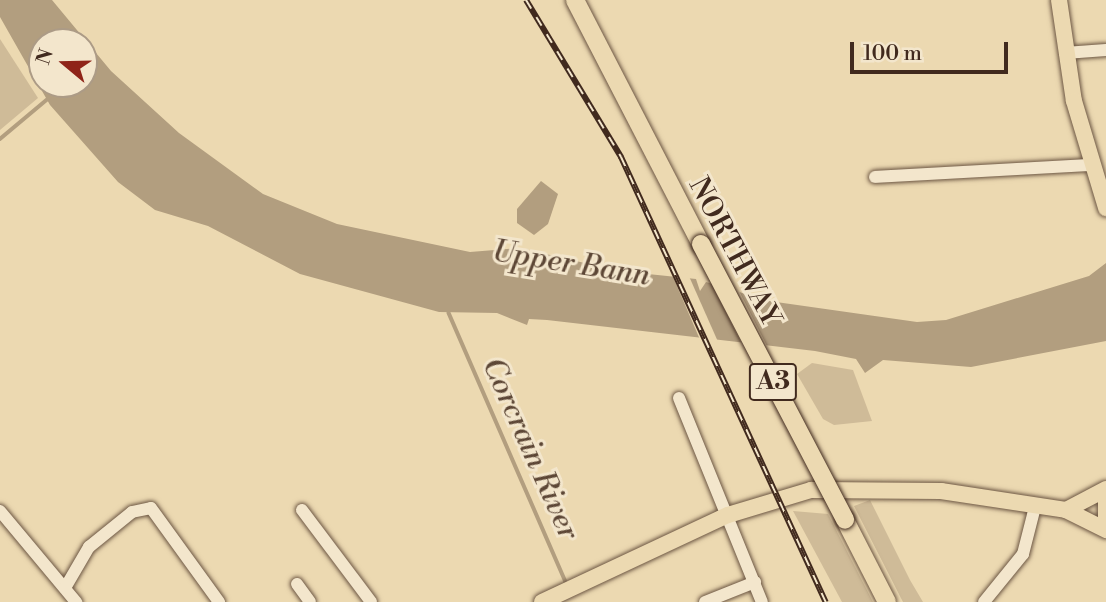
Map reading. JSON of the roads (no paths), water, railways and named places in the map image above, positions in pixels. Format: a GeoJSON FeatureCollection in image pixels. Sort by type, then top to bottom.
{"type":"FeatureCollection","features":[{"type":"Feature","properties":{"kind":"highway","name":"NORTHWAY"},"geometry":{"type":"LineString","coordinates":[[575,0],[887,602]]}},
{"type":"Feature","properties":{"kind":"main road"},"geometry":{"type":"LineString","coordinates":[[1051,0],[1061,30]]}},
{"type":"Feature","properties":{"kind":"main road"},"geometry":{"type":"LineString","coordinates":[[1059,0],[1065,53],[1092,165],[1106,208]]}},
{"type":"Feature","properties":{"kind":"main road"},"geometry":{"type":"LineString","coordinates":[[1061,30],[1068,0]]}},
{"type":"Feature","properties":{"kind":"main road"},"geometry":{"type":"LineString","coordinates":[[542,602],[580,580],[728,515],[797,493],[853,487],[941,491],[1066,510],[1106,530]]}},
{"type":"Feature","properties":{"kind":"main road"},"geometry":{"type":"LineString","coordinates":[[1066,510],[1106,489]]}},
{"type":"Feature","properties":{"kind":"main road"},"geometry":{"type":"LineString","coordinates":[[1106,498],[1106,517]]}},
{"type":"Feature","properties":{"kind":"street"},"geometry":{"type":"LineString","coordinates":[[1065,53],[1106,50]]}},
{"type":"Feature","properties":{"kind":"street"},"geometry":{"type":"LineString","coordinates":[[875,177],[1092,165]]}},
{"type":"Feature","properties":{"kind":"street"},"geometry":{"type":"LineString","coordinates":[[679,398],[762,602]]}},
{"type":"Feature","properties":{"kind":"street"},"geometry":{"type":"LineString","coordinates":[[984,602],[1023,554],[1035,507]]}},
{"type":"Feature","properties":{"kind":"street"},"geometry":{"type":"LineString","coordinates":[[65,588],[89,548],[132,512],[151,508],[219,602]]}},
{"type":"Feature","properties":{"kind":"street"},"geometry":{"type":"LineString","coordinates":[[302,510],[371,602]]}},
{"type":"Feature","properties":{"kind":"street"},"geometry":{"type":"LineString","coordinates":[[0,511],[76,602]]}},
{"type":"Feature","properties":{"kind":"street"},"geometry":{"type":"LineString","coordinates":[[705,602],[755,582]]}},
{"type":"Feature","properties":{"kind":"street"},"geometry":{"type":"LineString","coordinates":[[297,584],[310,602]]}},
{"type":"Feature","properties":{"kind":"water"},"geometry":{"type":"Polygon","coordinates":[[[0,0],[52,0],[75,28],[28,28],[28,66],[0,17],[0,0]]]}},
{"type":"Feature","properties":{"kind":"water","name":"Upper Bann"},"geometry":{"type":"Polygon","coordinates":[[[98,55],[111,71],[179,133],[263,194],[337,224],[470,252],[520,248],[619,271],[696,279],[700,291],[706,282],[769,301],[917,322],[946,320],[1089,276],[1106,263],[1106,341],[971,367],[883,360],[865,373],[856,359],[815,351],[547,320],[529,319],[527,325],[497,313],[439,312],[300,274],[208,226],[155,210],[118,182],[46,98],[98,98],[98,55]]]}},
{"type":"Feature","properties":{"kind":"water"},"geometry":{"type":"Polygon","coordinates":[[[541,181],[558,194],[548,224],[534,235],[517,223],[517,209],[541,181]]]}},
{"type":"Feature","properties":{"kind":"waterway"},"geometry":{"type":"LineString","coordinates":[[0,139],[49,98]]}},
{"type":"Feature","properties":{"kind":"waterway","name":"Corcrain River"},"geometry":{"type":"LineString","coordinates":[[449,313],[567,584]]}},
{"type":"Feature","properties":{"kind":"railway"},"geometry":{"type":"LineString","coordinates":[[526,0],[621,157],[826,602]]}}]}
